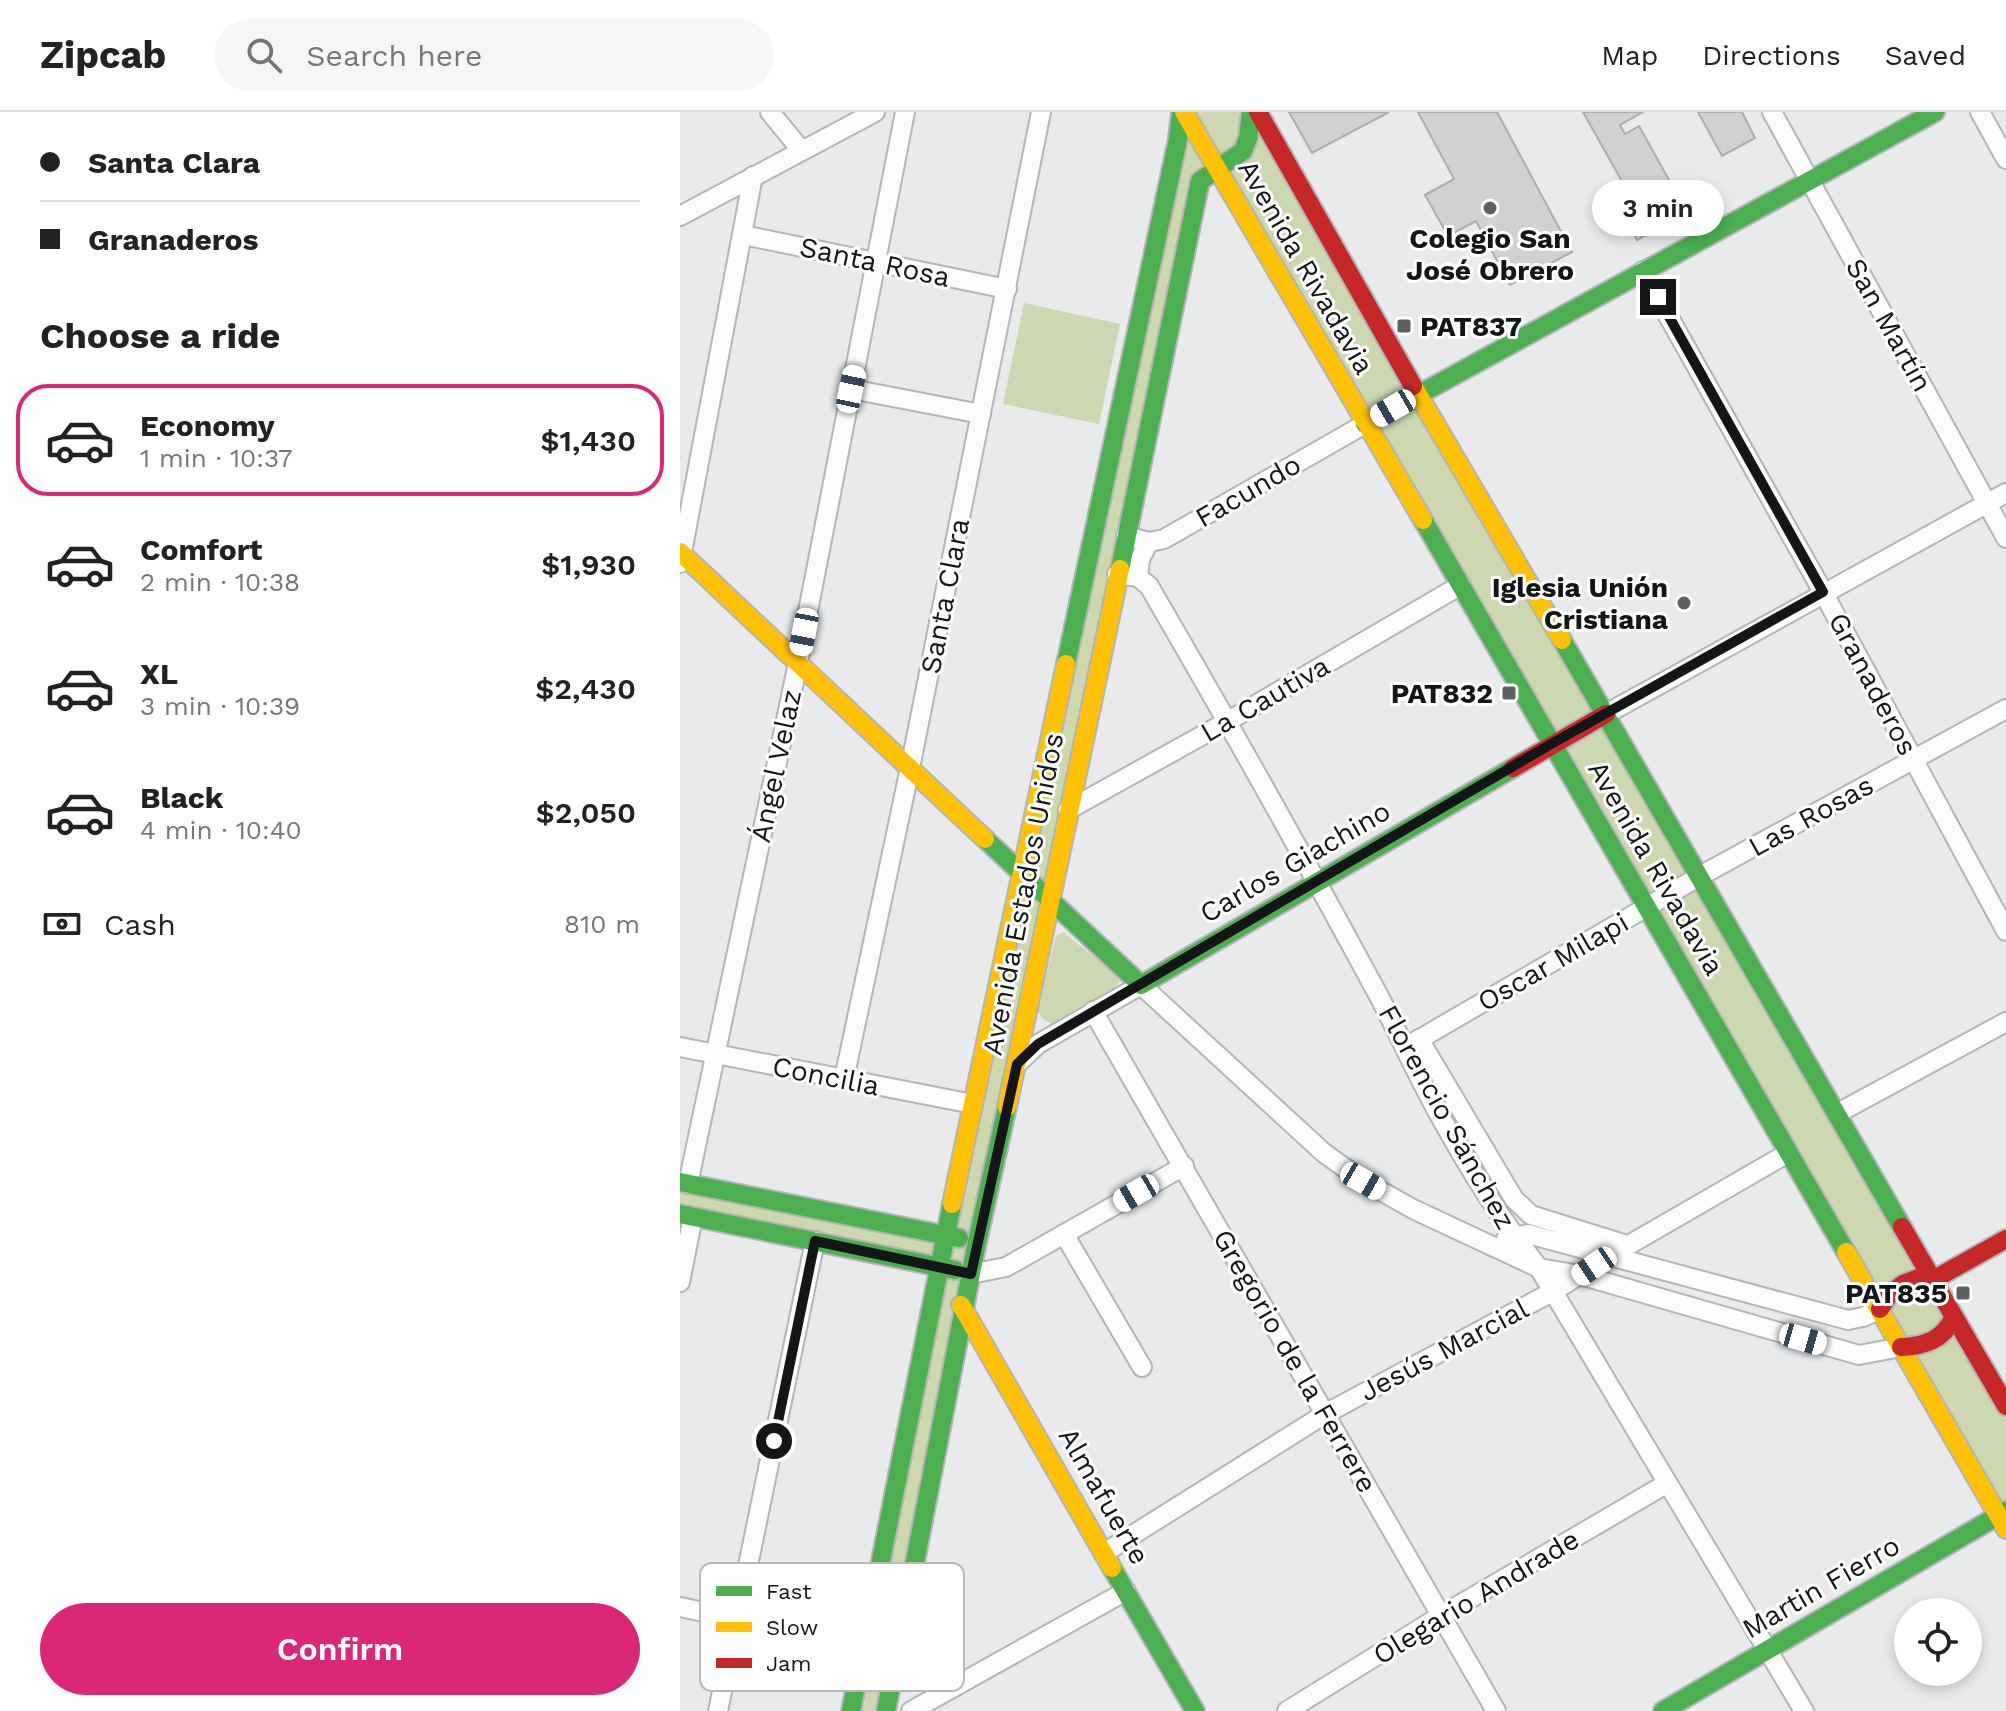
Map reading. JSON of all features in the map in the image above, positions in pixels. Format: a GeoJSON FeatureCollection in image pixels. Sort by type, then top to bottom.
{"type":"FeatureCollection","features":[{"type":"Feature","properties":{"kind":"main road","name":"Avenida Rivadavia"},"geometry":{"type":"LineString","coordinates":[[1182,112],[1461,585],[2003,1519]]}},
{"type":"Feature","properties":{"kind":"main road","name":"Avenida Estados Unidos"},"geometry":{"type":"LineString","coordinates":[[880,1563],[945,1235],[1182,112]]}},
{"type":"Feature","properties":{"kind":"main road","name":"Avenida Estados Unidos"},"geometry":{"type":"LineString","coordinates":[[914,1563],[977,1242],[1052,900],[1068,810],[1200,181],[1204,174],[1233,162],[1242,153],[1249,139],[1251,112]]}},
{"type":"Feature","properties":{"kind":"main road","name":"Avenida Rivadavia"},"geometry":{"type":"LineString","coordinates":[[1258,112],[1417,393],[2006,1406]]}},
{"type":"Feature","properties":{"kind":"main road"},"geometry":{"type":"LineString","coordinates":[[1365,424],[1935,112]]}},
{"type":"Feature","properties":{"kind":"main road"},"geometry":{"type":"LineString","coordinates":[[1094,529],[1126,536]]}},
{"type":"Feature","properties":{"kind":"main road"},"geometry":{"type":"LineString","coordinates":[[681,556],[1141,985]]}},
{"type":"Feature","properties":{"kind":"main road"},"geometry":{"type":"LineString","coordinates":[[1086,570],[1117,574]]}},
{"type":"Feature","properties":{"kind":"main road","name":"Carlos Giachino"},"geometry":{"type":"LineString","coordinates":[[1141,985],[1606,714]]}},
{"type":"Feature","properties":{"kind":"main road"},"geometry":{"type":"LineString","coordinates":[[684,1183],[977,1242]]}},
{"type":"Feature","properties":{"kind":"main road"},"geometry":{"type":"LineString","coordinates":[[686,1215],[971,1274]]}},
{"type":"Feature","properties":{"kind":"main road"},"geometry":{"type":"LineString","coordinates":[[1880,1309],[1889,1295],[1903,1284],[1919,1278],[1933,1280],[2006,1239]]}},
{"type":"Feature","properties":{"kind":"main road","name":"Almafuerte"},"geometry":{"type":"LineString","coordinates":[[939,1266],[1195,1711]]}},
{"type":"Feature","properties":{"kind":"main road"},"geometry":{"type":"LineString","coordinates":[[1901,1347],[1919,1347],[1935,1341],[1949,1330],[1954,1317]]}},
{"type":"Feature","properties":{"kind":"main road","name":"Martin Fierro"},"geometry":{"type":"LineString","coordinates":[[1663,1711],[2003,1519]]}},
{"type":"Feature","properties":{"kind":"main road","name":"Avenida Estados Unidos"},"geometry":{"type":"LineString","coordinates":[[851,1711],[855,1691]]}},
{"type":"Feature","properties":{"kind":"main road","name":"Avenida Estados Unidos"},"geometry":{"type":"LineString","coordinates":[[886,1711],[890,1691]]}},
{"type":"Feature","properties":{"kind":"street"},"geometry":{"type":"LineString","coordinates":[[770,112],[801,150]]}},
{"type":"Feature","properties":{"kind":"street"},"geometry":{"type":"LineString","coordinates":[[680,216],[875,112]]}},
{"type":"Feature","properties":{"kind":"street","name":"Ángel Velaz"},"geometry":{"type":"LineString","coordinates":[[684,1183],[798,663],[905,112]]}},
{"type":"Feature","properties":{"kind":"street","name":"Santa Clara"},"geometry":{"type":"LineString","coordinates":[[844,1079],[910,768],[1041,112]]}},
{"type":"Feature","properties":{"kind":"street","name":"San Martín"},"geometry":{"type":"LineString","coordinates":[[1772,112],[2006,538]]}},
{"type":"Feature","properties":{"kind":"street"},"geometry":{"type":"LineString","coordinates":[[1980,112],[2006,159]]}},
{"type":"Feature","properties":{"kind":"street"},"geometry":{"type":"LineString","coordinates":[[681,556],[753,176]]}},
{"type":"Feature","properties":{"kind":"street","name":"Santa Rosa"},"geometry":{"type":"LineString","coordinates":[[743,235],[1007,289]]}},
{"type":"Feature","properties":{"kind":"street","name":"Granaderos"},"geometry":{"type":"LineString","coordinates":[[1643,271],[1823,592],[2006,931]]}},
{"type":"Feature","properties":{"kind":"street"},"geometry":{"type":"LineString","coordinates":[[851,389],[981,414]]}},
{"type":"Feature","properties":{"kind":"street","name":"Facundo"},"geometry":{"type":"LineString","coordinates":[[1149,542],[1164,539],[1365,424]]}},
{"type":"Feature","properties":{"kind":"street"},"geometry":{"type":"LineString","coordinates":[[1606,714],[2006,493]]}},
{"type":"Feature","properties":{"kind":"street"},"geometry":{"type":"LineString","coordinates":[[1117,574],[1138,577],[1140,559],[1149,542],[1126,536]]}},
{"type":"Feature","properties":{"kind":"street","name":"Florencio Sánchez"},"geometry":{"type":"LineString","coordinates":[[1138,577],[1149,586],[1317,882],[1413,1043],[1439,1115],[1477,1181],[1539,1268],[1804,1711]]}},
{"type":"Feature","properties":{"kind":"street","name":"La Cautiva"},"geometry":{"type":"LineString","coordinates":[[1068,810],[1461,585]]}},
{"type":"Feature","properties":{"kind":"street","name":"Las Rosas"},"geometry":{"type":"LineString","coordinates":[[1700,876],[2006,709]]}},
{"type":"Feature","properties":{"kind":"street","name":"Oscar Milapi"},"geometry":{"type":"LineString","coordinates":[[1413,1043],[1700,876]]}},
{"type":"Feature","properties":{"kind":"street"},"geometry":{"type":"LineString","coordinates":[[1141,985],[1324,1153],[1363,1181],[1413,1209],[1539,1268],[1580,1275],[1859,1355],[1901,1347]]}},
{"type":"Feature","properties":{"kind":"street","name":"Carlos Giachino"},"geometry":{"type":"LineString","coordinates":[[1017,1064],[1038,1044],[1141,985]]}},
{"type":"Feature","properties":{"kind":"street","name":"Gregorio de la Ferrere"},"geometry":{"type":"LineString","coordinates":[[1093,1011],[1496,1711]]}},
{"type":"Feature","properties":{"kind":"street"},"geometry":{"type":"LineString","coordinates":[[1838,1113],[2006,1022]]}},
{"type":"Feature","properties":{"kind":"street"},"geometry":{"type":"LineString","coordinates":[[1413,1043],[1524,1210],[1531,1215],[1627,1245]]}},
{"type":"Feature","properties":{"kind":"street","name":"Concilia"},"geometry":{"type":"LineString","coordinates":[[680,1047],[973,1104]]}},
{"type":"Feature","properties":{"kind":"street","name":"Jesús Marcial"},"geometry":{"type":"LineString","coordinates":[[1104,1553],[1325,1414],[1552,1292],[1627,1245],[1788,1153]]}},
{"type":"Feature","properties":{"kind":"street"},"geometry":{"type":"LineString","coordinates":[[971,1274],[1006,1267],[1184,1166]]}},
{"type":"Feature","properties":{"kind":"street"},"geometry":{"type":"LineString","coordinates":[[680,1282],[686,1215]]}},
{"type":"Feature","properties":{"kind":"street"},"geometry":{"type":"LineString","coordinates":[[1064,1234],[1142,1367]]}},
{"type":"Feature","properties":{"kind":"street"},"geometry":{"type":"LineString","coordinates":[[1492,1245],[1528,1234],[1848,1320],[1880,1309]]}},
{"type":"Feature","properties":{"kind":"street"},"geometry":{"type":"LineString","coordinates":[[748,1563],[815,1241]]}},
{"type":"Feature","properties":{"kind":"street"},"geometry":{"type":"LineString","coordinates":[[977,1242],[1006,1267]]}},
{"type":"Feature","properties":{"kind":"street","name":"Olegario Andrade"},"geometry":{"type":"LineString","coordinates":[[1287,1711],[1442,1615],[1666,1484]]}},
{"type":"Feature","properties":{"kind":"street"},"geometry":{"type":"LineString","coordinates":[[964,1681],[1126,1591]]}},
{"type":"Feature","properties":{"kind":"street"},"geometry":{"type":"LineString","coordinates":[[680,1607],[700,1611]]}},
{"type":"Feature","properties":{"kind":"street"},"geometry":{"type":"LineString","coordinates":[[718,1711],[722,1691]]}},
{"type":"Feature","properties":{"kind":"street"},"geometry":{"type":"LineString","coordinates":[[911,1711],[947,1691]]}},
{"type":"Feature","properties":{"kind":"green space"},"geometry":{"type":"Polygon","coordinates":[[[1181,112],[1258,112],[2006,1406],[2006,1529],[1217,169],[1204,174],[917,1563],[880,1563],[939,1267],[680,1214],[680,1182],[944,1235],[1181,112]]]}},
{"type":"Feature","properties":{"kind":"green space"},"geometry":{"type":"Polygon","coordinates":[[[1024,303],[1120,324],[1099,424],[1003,404],[1024,303]]]}},
{"type":"Feature","properties":{"kind":"green space"},"geometry":{"type":"Polygon","coordinates":[[[1064,932],[1108,968],[1120,982],[1112,990],[1052,1024],[1043,1019],[1037,1010],[1056,936],[1064,932]]]}},
{"type":"Feature","properties":{"kind":"green space"},"geometry":{"type":"Polygon","coordinates":[[[855,1691],[890,1691],[886,1711],[851,1711],[855,1691]]]}},
{"type":"Feature","properties":{"kind":"building"},"geometry":{"type":"Polygon","coordinates":[[[1289,112],[1389,112],[1312,153],[1289,112]]]}},
{"type":"Feature","properties":{"kind":"building","name":"Colegio San José Obrero"},"geometry":{"type":"Polygon","coordinates":[[[1418,112],[1497,112],[1572,252],[1510,285],[1476,221],[1448,236],[1425,195],[1454,179],[1418,112]]]}},
{"type":"Feature","properties":{"kind":"building"},"geometry":{"type":"Polygon","coordinates":[[[1583,112],[1643,112],[1620,125],[1625,134],[1639,126],[1687,212],[1637,240],[1629,224],[1642,217],[1583,112]]]}},
{"type":"Feature","properties":{"kind":"building"},"geometry":{"type":"Polygon","coordinates":[[[1698,112],[1742,112],[1755,138],[1722,156],[1698,112]]]}},
{"type":"Feature","properties":{"kind":"traffic: fast"},"geometry":{"type":"LineString","coordinates":[[1066,664],[1178,139],[1181,112]]}},
{"type":"Feature","properties":{"kind":"traffic: fast"},"geometry":{"type":"LineString","coordinates":[[1120,569],[1200,181],[1243,151],[1251,112]]}},
{"type":"Feature","properties":{"kind":"traffic: fast"},"geometry":{"type":"LineString","coordinates":[[1365,424],[1935,112]]}},
{"type":"Feature","properties":{"kind":"traffic: fast"},"geometry":{"type":"LineString","coordinates":[[1423,520],[1846,1252]]}},
{"type":"Feature","properties":{"kind":"traffic: fast"},"geometry":{"type":"LineString","coordinates":[[1562,640],[1902,1227]]}},
{"type":"Feature","properties":{"kind":"traffic: fast"},"geometry":{"type":"LineString","coordinates":[[985,839],[1141,985],[1513,768]]}},
{"type":"Feature","properties":{"kind":"traffic: fast"},"geometry":{"type":"LineString","coordinates":[[915,1563],[977,1242],[1007,1107]]}},
{"type":"Feature","properties":{"kind":"traffic: fast"},"geometry":{"type":"LineString","coordinates":[[680,1182],[959,1238]]}},
{"type":"Feature","properties":{"kind":"traffic: fast"},"geometry":{"type":"LineString","coordinates":[[880,1563],[952,1204]]}},
{"type":"Feature","properties":{"kind":"traffic: fast"},"geometry":{"type":"LineString","coordinates":[[680,1214],[955,1270]]}},
{"type":"Feature","properties":{"kind":"traffic: fast"},"geometry":{"type":"LineString","coordinates":[[1663,1711],[2006,1511]]}},
{"type":"Feature","properties":{"kind":"traffic: fast"},"geometry":{"type":"LineString","coordinates":[[1112,1568],[1195,1711]]}},
{"type":"Feature","properties":{"kind":"traffic: fast"},"geometry":{"type":"LineString","coordinates":[[851,1711],[855,1691]]}},
{"type":"Feature","properties":{"kind":"traffic: fast"},"geometry":{"type":"LineString","coordinates":[[886,1711],[890,1691]]}},
{"type":"Feature","properties":{"kind":"traffic: slow"},"geometry":{"type":"LineString","coordinates":[[1184,112],[1423,520]]}},
{"type":"Feature","properties":{"kind":"traffic: slow"},"geometry":{"type":"LineString","coordinates":[[1413,386],[1562,640]]}},
{"type":"Feature","properties":{"kind":"traffic: slow"},"geometry":{"type":"LineString","coordinates":[[680,552],[985,839]]}},
{"type":"Feature","properties":{"kind":"traffic: slow"},"geometry":{"type":"LineString","coordinates":[[1007,1107],[1120,569]]}},
{"type":"Feature","properties":{"kind":"traffic: slow"},"geometry":{"type":"LineString","coordinates":[[952,1204],[1066,664]]}},
{"type":"Feature","properties":{"kind":"traffic: slow"},"geometry":{"type":"LineString","coordinates":[[1846,1252],[2006,1529]]}},
{"type":"Feature","properties":{"kind":"traffic: slow"},"geometry":{"type":"LineString","coordinates":[[961,1305],[1112,1568]]}},
{"type":"Feature","properties":{"kind":"traffic: jam"},"geometry":{"type":"LineString","coordinates":[[1258,112],[1413,386]]}},
{"type":"Feature","properties":{"kind":"traffic: jam"},"geometry":{"type":"LineString","coordinates":[[1513,768],[1606,714]]}},
{"type":"Feature","properties":{"kind":"traffic: jam"},"geometry":{"type":"LineString","coordinates":[[1902,1227],[2006,1406]]}},
{"type":"Feature","properties":{"kind":"traffic: jam"},"geometry":{"type":"LineString","coordinates":[[1880,1309],[1889,1295],[1903,1284],[1919,1278],[1933,1280],[2006,1239]]}},
{"type":"Feature","properties":{"kind":"traffic: jam"},"geometry":{"type":"LineString","coordinates":[[1901,1347],[1932,1340],[1950,1325],[1954,1317]]}},
{"type":"Feature","properties":{"kind":"place","name":"Colegio San José Obrero"},"geometry":{"type":"Point","coordinates":[1490,208]}},
{"type":"Feature","properties":{"kind":"place","name":"PAT837"},"geometry":{"type":"Point","coordinates":[1404,326]}},
{"type":"Feature","properties":{"kind":"place","name":"Iglesia Unión Cristiana"},"geometry":{"type":"Point","coordinates":[1684,603]}},
{"type":"Feature","properties":{"kind":"place","name":"PAT832"},"geometry":{"type":"Point","coordinates":[1509,693]}},
{"type":"Feature","properties":{"kind":"place","name":"PAT835"},"geometry":{"type":"Point","coordinates":[1963,1293]}},
{"type":"Feature","properties":{"kind":"route"},"geometry":{"type":"LineString","coordinates":[[774,1441],[815,1241],[971,1274],[1017,1064],[1038,1044],[1551,744],[1823,592],[1658,297]]}}]}
